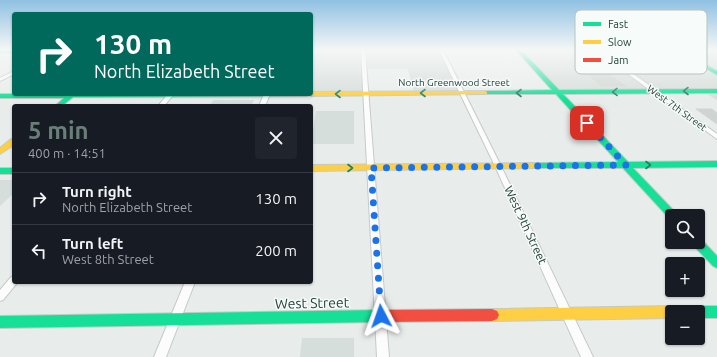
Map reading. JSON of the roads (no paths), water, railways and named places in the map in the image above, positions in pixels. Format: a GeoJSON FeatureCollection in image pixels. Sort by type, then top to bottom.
{"type":"FeatureCollection","features":[{"type":"Feature","properties":{"kind":"main road"},"geometry":{"type":"LineString","coordinates":[[534,67],[667,209]]}},
{"type":"Feature","properties":{"kind":"main road"},"geometry":{"type":"LineString","coordinates":[[707,67],[717,73]]}},
{"type":"Feature","properties":{"kind":"main road","name":"North Greenwood Street"},"geometry":{"type":"LineString","coordinates":[[313,94],[717,91]]}},
{"type":"Feature","properties":{"kind":"main road"},"geometry":{"type":"LineString","coordinates":[[0,96],[12,96]]}},
{"type":"Feature","properties":{"kind":"main road"},"geometry":{"type":"LineString","coordinates":[[61,104],[71,96]]}},
{"type":"Feature","properties":{"kind":"main road"},"geometry":{"type":"LineString","coordinates":[[0,152],[12,143]]}},
{"type":"Feature","properties":{"kind":"main road"},"geometry":{"type":"LineString","coordinates":[[313,168],[717,164]]}},
{"type":"Feature","properties":{"kind":"main road"},"geometry":{"type":"LineString","coordinates":[[0,171],[12,171]]}},
{"type":"Feature","properties":{"kind":"main road"},"geometry":{"type":"LineString","coordinates":[[704,249],[717,263]]}},
{"type":"Feature","properties":{"kind":"main road","name":"West Street"},"geometry":{"type":"LineString","coordinates":[[0,322],[665,312]]}},
{"type":"Feature","properties":{"kind":"main road"},"geometry":{"type":"LineString","coordinates":[[705,312],[717,312]]}},
{"type":"Feature","properties":{"kind":"street"},"geometry":{"type":"LineString","coordinates":[[364,67],[383,357]]}},
{"type":"Feature","properties":{"kind":"street","name":"West 9th Street"},"geometry":{"type":"LineString","coordinates":[[449,67],[498,166],[587,357]]}},
{"type":"Feature","properties":{"kind":"street"},"geometry":{"type":"LineString","coordinates":[[0,80],[12,73]]}},
{"type":"Feature","properties":{"kind":"street","name":"West 7th Street"},"geometry":{"type":"LineString","coordinates":[[630,74],[717,137]]}},
{"type":"Feature","properties":{"kind":"street"},"geometry":{"type":"LineString","coordinates":[[0,297],[12,282]]}},
{"type":"Feature","properties":{"kind":"street"},"geometry":{"type":"LineString","coordinates":[[160,357],[189,284]]}}]}
